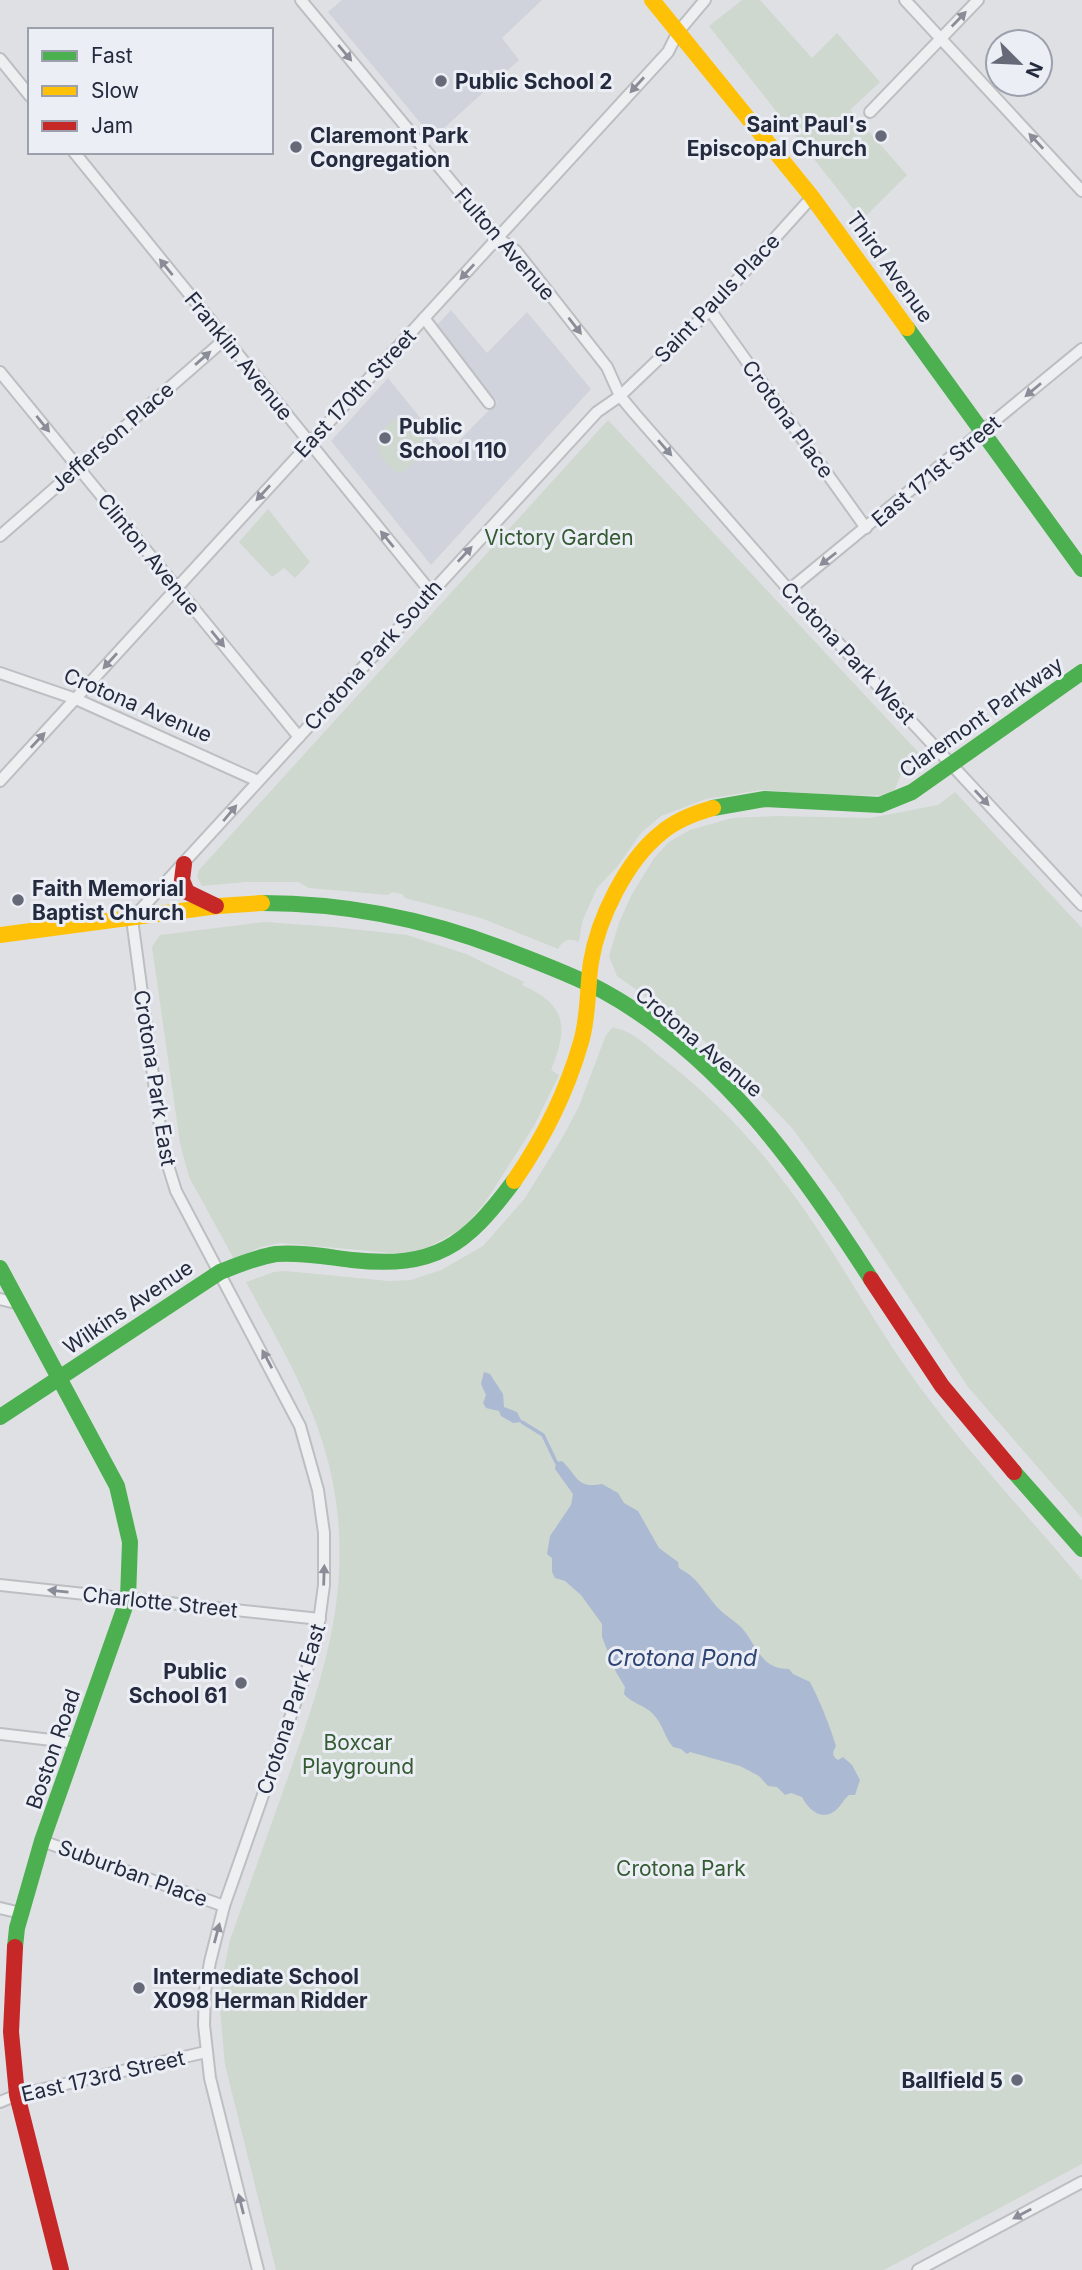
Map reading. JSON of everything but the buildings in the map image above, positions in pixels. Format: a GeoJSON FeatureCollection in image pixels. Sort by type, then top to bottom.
{"type":"FeatureCollection","features":[{"type":"Feature","properties":{"kind":"street","name":"Fulton Avenue"},"geometry":{"type":"LineString","coordinates":[[301,0],[498,239],[516,251],[607,367],[620,396]]}},
{"type":"Feature","properties":{"kind":"street","name":"Third Avenue"},"geometry":{"type":"LineString","coordinates":[[652,0],[813,197],[1082,569]]}},
{"type":"Feature","properties":{"kind":"street","name":"East 170th Street"},"geometry":{"type":"LineString","coordinates":[[0,781],[668,52],[678,32],[705,0]]}},
{"type":"Feature","properties":{"kind":"street"},"geometry":{"type":"LineString","coordinates":[[905,0],[1082,191]]}},
{"type":"Feature","properties":{"kind":"street"},"geometry":{"type":"LineString","coordinates":[[870,112],[978,0]]}},
{"type":"Feature","properties":{"kind":"street"},"geometry":{"type":"LineString","coordinates":[[0,59],[28,94]]}},
{"type":"Feature","properties":{"kind":"street","name":"Franklin Avenue"},"geometry":{"type":"LineString","coordinates":[[77,154],[430,592]]}},
{"type":"Feature","properties":{"kind":"street","name":"Saint Pauls Place"},"geometry":{"type":"LineString","coordinates":[[620,396],[710,310],[813,197]]}},
{"type":"Feature","properties":{"kind":"street","name":"Crotona Place"},"geometry":{"type":"LineString","coordinates":[[710,310],[866,528]]}},
{"type":"Feature","properties":{"kind":"street"},"geometry":{"type":"LineString","coordinates":[[424,318],[489,403]]}},
{"type":"Feature","properties":{"kind":"street","name":"Jefferson Place"},"geometry":{"type":"LineString","coordinates":[[0,536],[225,339]]}},
{"type":"Feature","properties":{"kind":"street","name":"East 171st Street"},"geometry":{"type":"LineString","coordinates":[[789,590],[1082,349]]}},
{"type":"Feature","properties":{"kind":"street","name":"Clinton Avenue"},"geometry":{"type":"LineString","coordinates":[[0,372],[299,737]]}},
{"type":"Feature","properties":{"kind":"street","name":"Crotona Park West"},"geometry":{"type":"LineString","coordinates":[[620,396],[789,590],[1082,905]]}},
{"type":"Feature","properties":{"kind":"street","name":"Crotona Park South"},"geometry":{"type":"LineString","coordinates":[[132,919],[597,412],[620,396]]}},
{"type":"Feature","properties":{"kind":"street","name":"Claremont Parkway"},"geometry":{"type":"LineString","coordinates":[[220,1272],[278,1254],[391,1263],[415,1262],[439,1253],[463,1239],[487,1216],[510,1186],[557,1103],[583,1036],[587,984],[598,930],[645,848],[658,834],[674,823],[702,811],[743,801],[887,804],[913,792],[950,763],[1082,672]]}},
{"type":"Feature","properties":{"kind":"street","name":"Crotona Avenue"},"geometry":{"type":"LineString","coordinates":[[0,673],[76,699],[258,780]]}},
{"type":"Feature","properties":{"kind":"street"},"geometry":{"type":"LineString","coordinates":[[184,864],[182,880],[187,892],[216,906]]}},
{"type":"Feature","properties":{"kind":"street","name":"Crotona Avenue"},"geometry":{"type":"LineString","coordinates":[[0,935],[216,906],[270,902],[338,907],[398,916],[473,936],[611,995],[719,1081],[783,1150],[955,1402],[1082,1549]]}},
{"type":"Feature","properties":{"kind":"street","name":"Crotona Park East"},"geometry":{"type":"LineString","coordinates":[[132,919],[165,1156],[176,1191],[290,1404],[311,1458],[324,1533],[324,1585],[316,1644],[224,1906],[209,1962],[205,1991],[206,2052],[258,2270]]}},
{"type":"Feature","properties":{"kind":"street","name":"Boston Road"},"geometry":{"type":"LineString","coordinates":[[0,1268],[98,1447],[122,1500],[131,1542],[128,1598],[42,1841],[21,1913],[13,1958],[11,2032],[17,2095],[61,2270]]}},
{"type":"Feature","properties":{"kind":"street","name":"Wilkins Avenue"},"geometry":{"type":"LineString","coordinates":[[0,1416],[220,1272]]}},
{"type":"Feature","properties":{"kind":"street"},"geometry":{"type":"LineString","coordinates":[[0,1298],[20,1304]]}},
{"type":"Feature","properties":{"kind":"street","name":"Charlotte Street"},"geometry":{"type":"LineString","coordinates":[[0,1585],[320,1619]]}},
{"type":"Feature","properties":{"kind":"street"},"geometry":{"type":"LineString","coordinates":[[0,1734],[77,1743]]}},
{"type":"Feature","properties":{"kind":"street","name":"Suburban Place"},"geometry":{"type":"LineString","coordinates":[[42,1841],[224,1906]]}},
{"type":"Feature","properties":{"kind":"street"},"geometry":{"type":"LineString","coordinates":[[0,1908],[21,1913]]}},
{"type":"Feature","properties":{"kind":"street","name":"East 173rd Street"},"geometry":{"type":"LineString","coordinates":[[0,2102],[17,2095],[206,2052]]}},
{"type":"Feature","properties":{"kind":"street"},"geometry":{"type":"LineString","coordinates":[[918,2270],[1082,2182]]}},
{"type":"Feature","properties":{"kind":"shaded area","name":"Public School 2"},"geometry":{"type":"Polygon","coordinates":[[[342,0],[542,0],[502,38],[519,60],[433,138],[328,12],[342,0]]]}},
{"type":"Feature","properties":{"kind":"shaded area","name":"Public School 110"},"geometry":{"type":"Polygon","coordinates":[[[451,310],[487,353],[527,312],[591,389],[431,565],[331,441],[388,378],[448,452],[497,402],[437,325],[451,310]]]}},
{"type":"Feature","properties":{"kind":"green space"},"geometry":{"type":"Polygon","coordinates":[[[742,0],[760,0],[812,58],[837,33],[880,82],[850,110],[907,175],[862,220],[709,26],[742,0]]]}},
{"type":"Feature","properties":{"kind":"green space"},"geometry":{"type":"Polygon","coordinates":[[[406,416],[431,448],[400,474],[383,459],[378,442],[386,426],[406,416]]]}},
{"type":"Feature","properties":{"kind":"green space","name":"Victory Garden"},"geometry":{"type":"Polygon","coordinates":[[[608,420],[919,753],[905,765],[895,789],[887,795],[846,796],[761,790],[706,799],[661,816],[641,833],[617,867],[597,888],[582,922],[579,942],[567,940],[558,949],[481,918],[405,898],[402,894],[392,892],[388,895],[309,888],[298,882],[246,882],[202,886],[197,877],[199,870],[608,420]]]}},
{"type":"Feature","properties":{"kind":"green space"},"geometry":{"type":"Polygon","coordinates":[[[268,509],[310,562],[295,578],[284,568],[272,577],[239,542],[268,509]]]}},
{"type":"Feature","properties":{"kind":"green space"},"geometry":{"type":"Polygon","coordinates":[[[955,792],[1082,928],[1082,1518],[968,1387],[839,1192],[792,1128],[730,1063],[683,1023],[617,976],[609,956],[631,896],[654,858],[669,842],[690,830],[732,818],[870,818],[938,805],[955,792]]]}},
{"type":"Feature","properties":{"kind":"green space"},"geometry":{"type":"Polygon","coordinates":[[[265,922],[407,935],[466,954],[524,982],[522,985],[548,1001],[556,1010],[560,1020],[560,1042],[551,1070],[559,1075],[534,1126],[484,1204],[465,1226],[456,1232],[425,1249],[403,1254],[281,1243],[261,1247],[234,1259],[189,1177],[180,1143],[152,947],[160,935],[265,922]]]}},
{"type":"Feature","properties":{"kind":"green space","name":"Crotona Park"},"geometry":{"type":"Polygon","coordinates":[[[612,1028],[632,1035],[679,1071],[729,1117],[759,1150],[806,1212],[891,1346],[928,1398],[1082,1580],[1082,2164],[884,2270],[276,2270],[225,2065],[220,2009],[223,1973],[230,1940],[314,1702],[333,1626],[340,1548],[337,1507],[329,1465],[314,1417],[294,1371],[246,1282],[285,1271],[389,1281],[411,1280],[441,1270],[483,1246],[525,1198],[564,1135],[579,1106],[606,1035],[612,1028]]]}},
{"type":"Feature","properties":{"kind":"water"},"geometry":{"type":"Polygon","coordinates":[[[484,1372],[490,1374],[503,1394],[504,1407],[517,1412],[522,1422],[513,1423],[501,1416],[499,1411],[486,1408],[483,1403],[486,1395],[481,1384],[484,1372]]]}},
{"type":"Feature","properties":{"kind":"water","name":"Crotona Pond"},"geometry":{"type":"Polygon","coordinates":[[[562,1461],[582,1483],[602,1484],[618,1493],[624,1503],[638,1511],[659,1548],[678,1562],[679,1568],[696,1580],[720,1610],[742,1628],[766,1661],[789,1669],[793,1674],[810,1682],[836,1746],[834,1756],[838,1760],[843,1757],[852,1765],[860,1780],[855,1795],[849,1795],[838,1808],[827,1815],[817,1813],[802,1797],[791,1793],[785,1795],[777,1787],[768,1786],[759,1776],[740,1766],[690,1752],[687,1754],[673,1747],[656,1717],[624,1694],[625,1687],[602,1637],[602,1624],[581,1595],[565,1581],[555,1578],[552,1558],[547,1554],[550,1536],[571,1505],[573,1494],[555,1469],[556,1462],[562,1461]]]}},
{"type":"Feature","properties":{"kind":"waterway"},"geometry":{"type":"LineString","coordinates":[[522,1422],[543,1435],[556,1462]]}},
{"type":"Feature","properties":{"kind":"traffic: fast"},"geometry":{"type":"LineString","coordinates":[[907,328],[1082,569]]}},
{"type":"Feature","properties":{"kind":"traffic: fast"},"geometry":{"type":"LineString","coordinates":[[713,808],[765,799],[880,805],[912,792],[1082,672]]}},
{"type":"Feature","properties":{"kind":"traffic: fast"},"geometry":{"type":"LineString","coordinates":[[262,903],[323,906],[413,921],[501,948],[566,973],[603,991],[645,1017],[721,1081],[786,1156],[871,1279]]}},
{"type":"Feature","properties":{"kind":"traffic: fast"},"geometry":{"type":"LineString","coordinates":[[0,1417],[220,1272],[276,1254],[304,1254],[381,1262],[406,1261],[427,1256],[464,1237],[514,1181]]}},
{"type":"Feature","properties":{"kind":"traffic: fast"},"geometry":{"type":"LineString","coordinates":[[0,1268],[117,1486],[130,1542],[128,1598],[42,1841],[17,1928],[15,1947]]}},
{"type":"Feature","properties":{"kind":"traffic: fast"},"geometry":{"type":"LineString","coordinates":[[1014,1472],[1082,1549]]}},
{"type":"Feature","properties":{"kind":"traffic: slow"},"geometry":{"type":"LineString","coordinates":[[652,0],[812,197],[907,328]]}},
{"type":"Feature","properties":{"kind":"traffic: slow"},"geometry":{"type":"LineString","coordinates":[[514,1181],[535,1148],[569,1078],[585,1022],[595,945],[607,910],[625,875],[661,833],[673,824],[713,808]]}},
{"type":"Feature","properties":{"kind":"traffic: slow"},"geometry":{"type":"LineString","coordinates":[[0,935],[218,906],[262,903]]}},
{"type":"Feature","properties":{"kind":"traffic: jam"},"geometry":{"type":"LineString","coordinates":[[184,864],[182,880],[187,892],[216,906]]}},
{"type":"Feature","properties":{"kind":"traffic: jam"},"geometry":{"type":"LineString","coordinates":[[871,1279],[942,1386],[1014,1472]]}},
{"type":"Feature","properties":{"kind":"traffic: jam"},"geometry":{"type":"LineString","coordinates":[[15,1947],[11,2032],[17,2095],[61,2270]]}},
{"type":"Feature","properties":{"kind":"place","name":"Public School 2"},"geometry":{"type":"Point","coordinates":[441,81]}},
{"type":"Feature","properties":{"kind":"place","name":"Saint Paul's Episcopal Church"},"geometry":{"type":"Point","coordinates":[881,136]}},
{"type":"Feature","properties":{"kind":"place","name":"Claremont Park Congregation"},"geometry":{"type":"Point","coordinates":[296,147]}},
{"type":"Feature","properties":{"kind":"place","name":"Public School 110"},"geometry":{"type":"Point","coordinates":[385,438]}},
{"type":"Feature","properties":{"kind":"place","name":"Faith Memorial Baptist Church"},"geometry":{"type":"Point","coordinates":[18,900]}},
{"type":"Feature","properties":{"kind":"place","name":"Public School 61"},"geometry":{"type":"Point","coordinates":[241,1683]}},
{"type":"Feature","properties":{"kind":"place","name":"Intermediate School X098 Herman Ridder"},"geometry":{"type":"Point","coordinates":[139,1988]}},
{"type":"Feature","properties":{"kind":"place","name":"Ballfield 5"},"geometry":{"type":"Point","coordinates":[1017,2080]}},
{"type":"Feature","properties":{"kind":"park label","name":"Boxcar Playground"},"geometry":{"type":"Point","coordinates":[358,1754]}}]}
